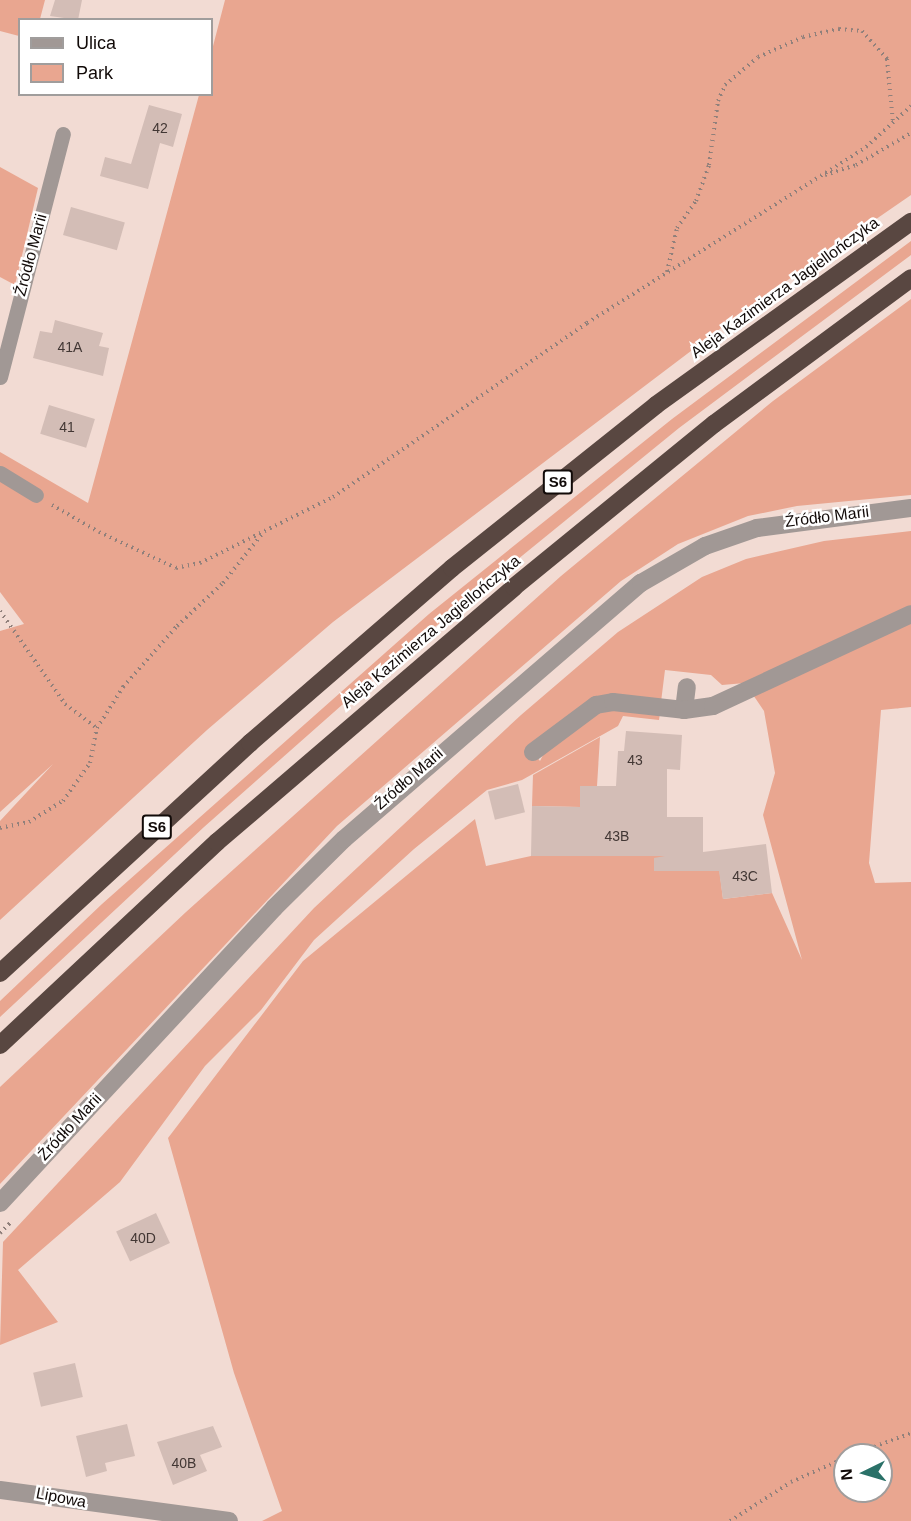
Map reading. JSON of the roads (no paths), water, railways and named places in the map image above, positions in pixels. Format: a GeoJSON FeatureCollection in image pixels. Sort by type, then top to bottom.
{"type":"FeatureCollection","features":[{"type":"Feature","properties":{"kind":"highway","name":"Aleja Kazimierza Jagiellończyka"},"geometry":{"type":"LineString","coordinates":[[0,973],[250,743],[461,561],[656,405],[911,222]]}},
{"type":"Feature","properties":{"kind":"highway","name":"Aleja Kazimierza Jagiellończyka"},"geometry":{"type":"LineString","coordinates":[[0,1045],[217,842],[514,587],[714,424],[911,278]]}},
{"type":"Feature","properties":{"kind":"street","name":"Źródło Marii"},"geometry":{"type":"LineString","coordinates":[[0,1203],[274,908],[344,839],[473,723],[640,583],[705,546],[757,528],[911,508]]}},
{"type":"Feature","properties":{"kind":"street"},"geometry":{"type":"LineString","coordinates":[[533,752],[596,705],[613,702],[684,710],[729,700],[911,614]]}},
{"type":"Feature","properties":{"kind":"street"},"geometry":{"type":"LineString","coordinates":[[684,710],[687,687]]}},
{"type":"Feature","properties":{"kind":"street","name":"Lipowa"},"geometry":{"type":"LineString","coordinates":[[0,1490],[229,1521]]}},
{"type":"Feature","properties":{"kind":"lane","name":"Źródło Marii"},"geometry":{"type":"LineString","coordinates":[[0,377],[63,134]]}},
{"type":"Feature","properties":{"kind":"lane"},"geometry":{"type":"LineString","coordinates":[[0,473],[36,495]]}}]}
